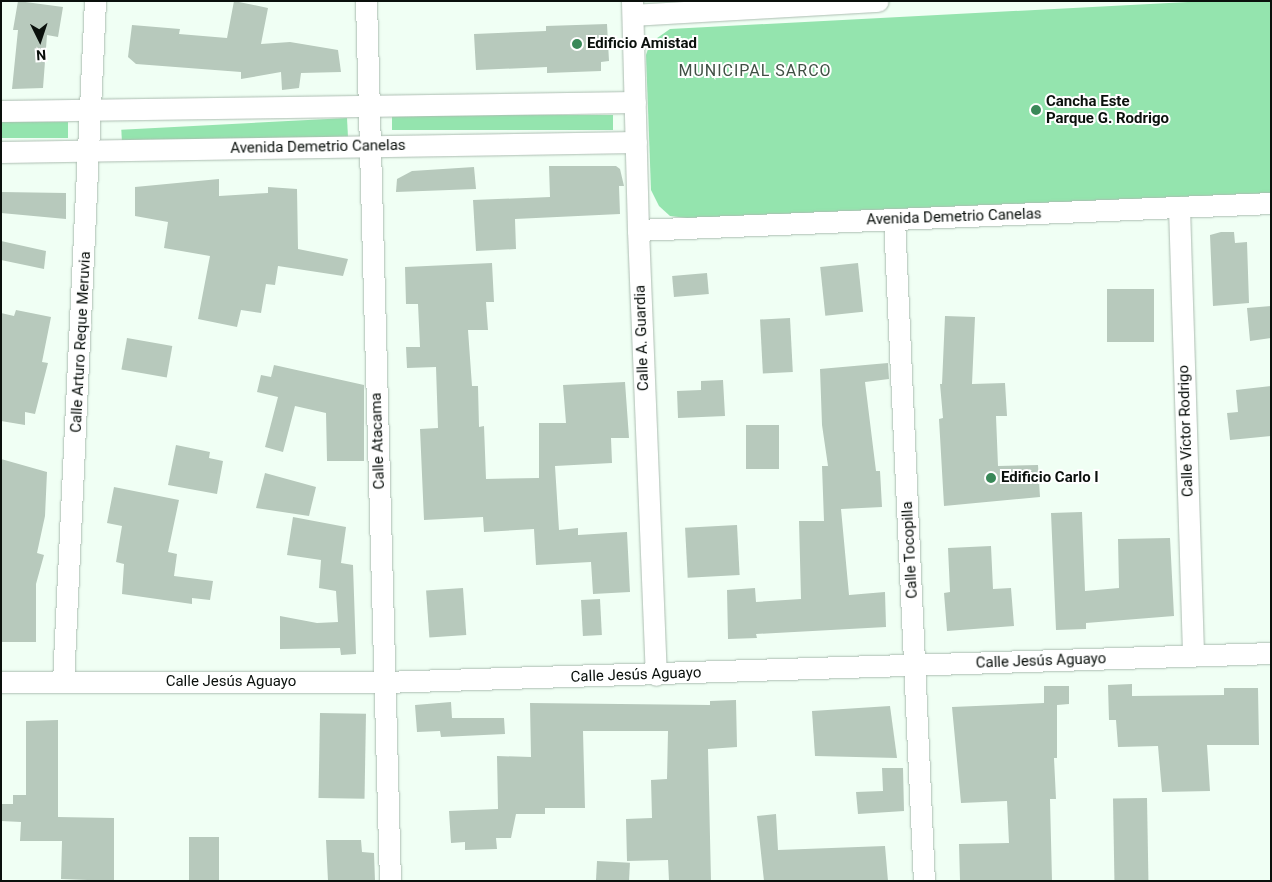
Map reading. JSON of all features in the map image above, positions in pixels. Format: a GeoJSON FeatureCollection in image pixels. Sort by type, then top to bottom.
{"type":"FeatureCollection","features":[{"type":"Feature","properties":{"kind":"street","name":"Calle Arturo Reque Meruvia"},"geometry":{"type":"LineString","coordinates":[[64,682],[90,151],[95,1]]}},
{"type":"Feature","properties":{"kind":"street","name":"Calle Atacama"},"geometry":{"type":"LineString","coordinates":[[366,1],[390,881]]}},
{"type":"Feature","properties":{"kind":"street"},"geometry":{"type":"LineString","coordinates":[[632,8],[878,1]]}},
{"type":"Feature","properties":{"kind":"street","name":"Calle A. Guardia"},"geometry":{"type":"LineString","coordinates":[[632,8],[638,230],[656,675]]}},
{"type":"Feature","properties":{"kind":"street"},"geometry":{"type":"LineString","coordinates":[[1,111],[635,102]]}},
{"type":"Feature","properties":{"kind":"street","name":"Avenida Demetrio Canelas"},"geometry":{"type":"LineString","coordinates":[[1,152],[636,142]]}},
{"type":"Feature","properties":{"kind":"street","name":"Avenida Demetrio Canelas"},"geometry":{"type":"LineString","coordinates":[[638,230],[1271,203]]}},
{"type":"Feature","properties":{"kind":"street","name":"Calle Víctor Rodrigo"},"geometry":{"type":"LineString","coordinates":[[1179,207],[1193,655]]}},
{"type":"Feature","properties":{"kind":"street","name":"Calle Tocopilla"},"geometry":{"type":"LineString","coordinates":[[894,219],[916,666],[924,881]]}},
{"type":"Feature","properties":{"kind":"street","name":"Calle Jesús Aguayo"},"geometry":{"type":"LineString","coordinates":[[1,682],[384,682],[656,675],[1271,653]]}},
{"type":"Feature","properties":{"kind":"green space"},"geometry":{"type":"Polygon","coordinates":[[[1207,1],[1271,1],[1271,193],[687,218],[670,216],[659,206],[651,190],[646,55],[650,43],[670,29],[1207,1]]]}},
{"type":"Feature","properties":{"kind":"green space"},"geometry":{"type":"Polygon","coordinates":[[[392,115],[613,115],[613,130],[392,130],[392,115]]]}},
{"type":"Feature","properties":{"kind":"green space"},"geometry":{"type":"Polygon","coordinates":[[[347,118],[348,137],[122,149],[121,130],[347,118]]]}},
{"type":"Feature","properties":{"kind":"green space"},"geometry":{"type":"Polygon","coordinates":[[[1,122],[68,122],[68,138],[1,138],[1,122]]]}},
{"type":"Feature","properties":{"kind":"building"},"geometry":{"type":"Polygon","coordinates":[[[18,1],[63,7],[58,37],[47,35],[43,88],[12,89],[18,30],[13,30],[18,1]]]}},
{"type":"Feature","properties":{"kind":"building"},"geometry":{"type":"Polygon","coordinates":[[[234,1],[268,8],[261,44],[290,42],[338,50],[341,72],[301,73],[299,88],[282,90],[281,72],[241,79],[241,72],[136,64],[128,57],[132,25],[180,29],[179,34],[227,38],[234,1]]]}},
{"type":"Feature","properties":{"kind":"building"},"geometry":{"type":"Polygon","coordinates":[[[607,24],[609,61],[601,62],[601,71],[547,73],[547,67],[476,70],[474,34],[546,31],[546,26],[607,24]]]}},
{"type":"Feature","properties":{"kind":"building"},"geometry":{"type":"Polygon","coordinates":[[[549,166],[616,166],[620,169],[624,186],[619,186],[620,214],[515,219],[516,249],[476,251],[473,200],[550,197],[549,166]]]}},
{"type":"Feature","properties":{"kind":"building"},"geometry":{"type":"Polygon","coordinates":[[[474,167],[476,189],[396,192],[397,179],[412,171],[474,167]]]}},
{"type":"Feature","properties":{"kind":"building"},"geometry":{"type":"Polygon","coordinates":[[[219,179],[219,196],[268,193],[268,187],[297,189],[298,249],[348,259],[343,276],[278,266],[275,285],[266,284],[261,313],[241,310],[237,327],[198,319],[210,256],[164,248],[168,222],[135,216],[135,187],[219,179]]]}},
{"type":"Feature","properties":{"kind":"building"},"geometry":{"type":"Polygon","coordinates":[[[1,192],[66,193],[66,219],[1,213],[1,192]]]}},
{"type":"Feature","properties":{"kind":"building"},"geometry":{"type":"Polygon","coordinates":[[[1221,232],[1234,232],[1235,243],[1247,242],[1249,303],[1213,306],[1210,235],[1221,232]]]}},
{"type":"Feature","properties":{"kind":"building"},"geometry":{"type":"Polygon","coordinates":[[[1,241],[46,251],[44,269],[1,260],[1,241]]]}},
{"type":"Feature","properties":{"kind":"building"},"geometry":{"type":"Polygon","coordinates":[[[492,263],[494,302],[486,302],[488,330],[468,330],[472,386],[478,386],[479,427],[484,426],[486,479],[539,478],[539,423],[566,423],[563,385],[625,382],[629,438],[611,438],[612,463],[555,466],[559,530],[578,528],[578,535],[627,532],[630,592],[593,594],[591,562],[536,565],[534,529],[484,532],[483,517],[424,520],[420,429],[438,428],[436,367],[407,368],[406,347],[420,347],[418,304],[406,304],[405,267],[492,263]]]}},
{"type":"Feature","properties":{"kind":"building"},"geometry":{"type":"Polygon","coordinates":[[[858,263],[863,312],[825,316],[820,267],[858,263]]]}},
{"type":"Feature","properties":{"kind":"building"},"geometry":{"type":"Polygon","coordinates":[[[707,273],[709,294],[674,297],[672,276],[707,273]]]}},
{"type":"Feature","properties":{"kind":"building"},"geometry":{"type":"Polygon","coordinates":[[[1107,289],[1154,289],[1154,342],[1107,342],[1107,289]]]}},
{"type":"Feature","properties":{"kind":"building"},"geometry":{"type":"Polygon","coordinates":[[[1271,306],[1271,338],[1250,341],[1247,308],[1271,306]]]}},
{"type":"Feature","properties":{"kind":"building"},"geometry":{"type":"Polygon","coordinates":[[[16,310],[51,317],[42,362],[48,363],[35,414],[25,412],[25,425],[1,421],[1,313],[14,316],[16,310]]]}},
{"type":"Feature","properties":{"kind":"building"},"geometry":{"type":"Polygon","coordinates":[[[945,316],[975,317],[972,384],[1005,383],[1007,416],[996,416],[998,466],[1038,465],[1040,497],[944,506],[939,419],[943,418],[940,384],[942,384],[945,316]]]}},
{"type":"Feature","properties":{"kind":"building"},"geometry":{"type":"Polygon","coordinates":[[[790,318],[793,372],[763,373],[760,320],[790,318]]]}},
{"type":"Feature","properties":{"kind":"building"},"geometry":{"type":"Polygon","coordinates":[[[127,338],[172,346],[167,378],[121,370],[127,338]]]}},
{"type":"Feature","properties":{"kind":"building"},"geometry":{"type":"Polygon","coordinates":[[[888,363],[889,379],[865,382],[876,471],[880,471],[882,507],[841,509],[849,595],[885,592],[886,627],[756,634],[757,638],[728,639],[727,590],[755,588],[756,602],[801,599],[799,521],[824,521],[822,466],[828,466],[822,425],[820,369],[888,363]]]}},
{"type":"Feature","properties":{"kind":"building"},"geometry":{"type":"Polygon","coordinates":[[[274,365],[364,385],[364,461],[327,461],[326,413],[295,406],[283,452],[265,447],[278,397],[257,392],[261,375],[271,377],[274,365]]]}},
{"type":"Feature","properties":{"kind":"building"},"geometry":{"type":"Polygon","coordinates":[[[723,380],[725,416],[678,418],[677,391],[701,390],[701,381],[723,380]]]}},
{"type":"Feature","properties":{"kind":"building"},"geometry":{"type":"Polygon","coordinates":[[[1271,386],[1271,436],[1230,440],[1227,413],[1238,412],[1236,390],[1271,386]]]}},
{"type":"Feature","properties":{"kind":"building"},"geometry":{"type":"Polygon","coordinates":[[[746,425],[779,425],[779,469],[746,469],[746,425]]]}},
{"type":"Feature","properties":{"kind":"building"},"geometry":{"type":"Polygon","coordinates":[[[176,445],[210,452],[209,458],[223,461],[217,494],[168,485],[176,445]]]}},
{"type":"Feature","properties":{"kind":"building"},"geometry":{"type":"Polygon","coordinates":[[[1,459],[47,472],[45,516],[37,553],[44,555],[36,584],[36,642],[1,642],[1,459]]]}},
{"type":"Feature","properties":{"kind":"building"},"geometry":{"type":"Polygon","coordinates":[[[265,473],[316,487],[309,516],[256,508],[265,473]]]}},
{"type":"Feature","properties":{"kind":"building"},"geometry":{"type":"Polygon","coordinates":[[[114,487],[179,500],[168,552],[177,554],[174,576],[213,581],[210,600],[192,598],[192,604],[122,594],[124,564],[116,562],[122,526],[107,523],[114,487]]]}},
{"type":"Feature","properties":{"kind":"building"},"geometry":{"type":"Polygon","coordinates":[[[1082,512],[1085,591],[1119,588],[1118,539],[1170,538],[1174,616],[1086,623],[1086,629],[1056,630],[1051,513],[1082,512]]]}},
{"type":"Feature","properties":{"kind":"building"},"geometry":{"type":"Polygon","coordinates":[[[293,517],[346,527],[341,563],[353,565],[356,654],[341,655],[340,648],[280,649],[280,616],[317,623],[338,622],[336,591],[319,588],[321,560],[287,555],[293,517]]]}},
{"type":"Feature","properties":{"kind":"building"},"geometry":{"type":"Polygon","coordinates":[[[737,525],[740,575],[688,578],[685,528],[737,525]]]}},
{"type":"Feature","properties":{"kind":"building"},"geometry":{"type":"Polygon","coordinates":[[[991,546],[993,589],[1011,588],[1014,626],[947,631],[944,593],[950,592],[948,548],[991,546]]]}},
{"type":"Feature","properties":{"kind":"building"},"geometry":{"type":"Polygon","coordinates":[[[463,588],[466,635],[429,637],[426,591],[463,588]]]}},
{"type":"Feature","properties":{"kind":"building"},"geometry":{"type":"Polygon","coordinates":[[[600,599],[602,635],[583,636],[581,600],[600,599]]]}},
{"type":"Feature","properties":{"kind":"building"},"geometry":{"type":"Polygon","coordinates":[[[1132,684],[1132,696],[1224,695],[1224,688],[1258,688],[1259,745],[1207,745],[1210,791],[1162,792],[1158,746],[1118,747],[1116,720],[1109,720],[1108,685],[1132,684]]]}},
{"type":"Feature","properties":{"kind":"building"},"geometry":{"type":"Polygon","coordinates":[[[1044,686],[1069,686],[1069,704],[1057,705],[1057,758],[1054,758],[1056,799],[1050,799],[1052,881],[960,881],[959,844],[1009,843],[1007,801],[961,803],[952,707],[1044,703],[1044,686]]]}},
{"type":"Feature","properties":{"kind":"building"},"geometry":{"type":"Polygon","coordinates":[[[736,700],[737,747],[708,749],[711,881],[669,881],[668,860],[627,861],[626,819],[652,818],[651,780],[667,779],[668,731],[583,731],[585,808],[545,808],[545,814],[516,814],[511,838],[496,838],[497,849],[465,850],[465,842],[451,843],[449,811],[498,809],[497,756],[531,757],[530,703],[710,705],[710,701],[736,700]]]}},
{"type":"Feature","properties":{"kind":"building"},"geometry":{"type":"Polygon","coordinates":[[[451,702],[452,718],[504,718],[505,734],[441,737],[440,731],[417,732],[415,705],[451,702]]]}},
{"type":"Feature","properties":{"kind":"building"},"geometry":{"type":"Polygon","coordinates":[[[890,706],[897,758],[815,756],[812,711],[890,706]]]}},
{"type":"Feature","properties":{"kind":"building"},"geometry":{"type":"Polygon","coordinates":[[[320,713],[366,714],[365,799],[319,798],[320,713]]]}},
{"type":"Feature","properties":{"kind":"building"},"geometry":{"type":"Polygon","coordinates":[[[58,720],[58,817],[114,818],[114,881],[61,879],[62,841],[20,841],[21,822],[1,821],[1,804],[13,804],[13,795],[26,795],[26,721],[58,720]]]}},
{"type":"Feature","properties":{"kind":"building"},"geometry":{"type":"Polygon","coordinates":[[[882,768],[903,768],[904,811],[858,814],[856,792],[883,791],[882,768]]]}},
{"type":"Feature","properties":{"kind":"building"},"geometry":{"type":"Polygon","coordinates":[[[1147,798],[1148,881],[1114,881],[1113,799],[1147,798]]]}},
{"type":"Feature","properties":{"kind":"building"},"geometry":{"type":"Polygon","coordinates":[[[776,814],[778,850],[885,846],[888,881],[764,881],[757,816],[776,814]]]}},
{"type":"Feature","properties":{"kind":"building"},"geometry":{"type":"Polygon","coordinates":[[[189,837],[219,837],[219,881],[189,881],[189,837]]]}},
{"type":"Feature","properties":{"kind":"building"},"geometry":{"type":"Polygon","coordinates":[[[326,840],[361,840],[362,852],[374,853],[375,881],[328,881],[326,840]]]}},
{"type":"Feature","properties":{"kind":"building"},"geometry":{"type":"Polygon","coordinates":[[[597,861],[630,863],[629,881],[596,881],[597,861]]]}},
{"type":"Feature","properties":{"kind":"place","name":"Edificio Amistad"},"geometry":{"type":"Point","coordinates":[577,44]}},
{"type":"Feature","properties":{"kind":"place","name":"Cancha Este Parque G. Rodrigo"},"geometry":{"type":"Point","coordinates":[1036,110]}},
{"type":"Feature","properties":{"kind":"place","name":"Edificio Carlo I"},"geometry":{"type":"Point","coordinates":[991,478]}},
{"type":"Feature","properties":{"kind":"district","name":"MUNICIPAL SARCO"},"geometry":{"type":"Point","coordinates":[755,71]}}]}
